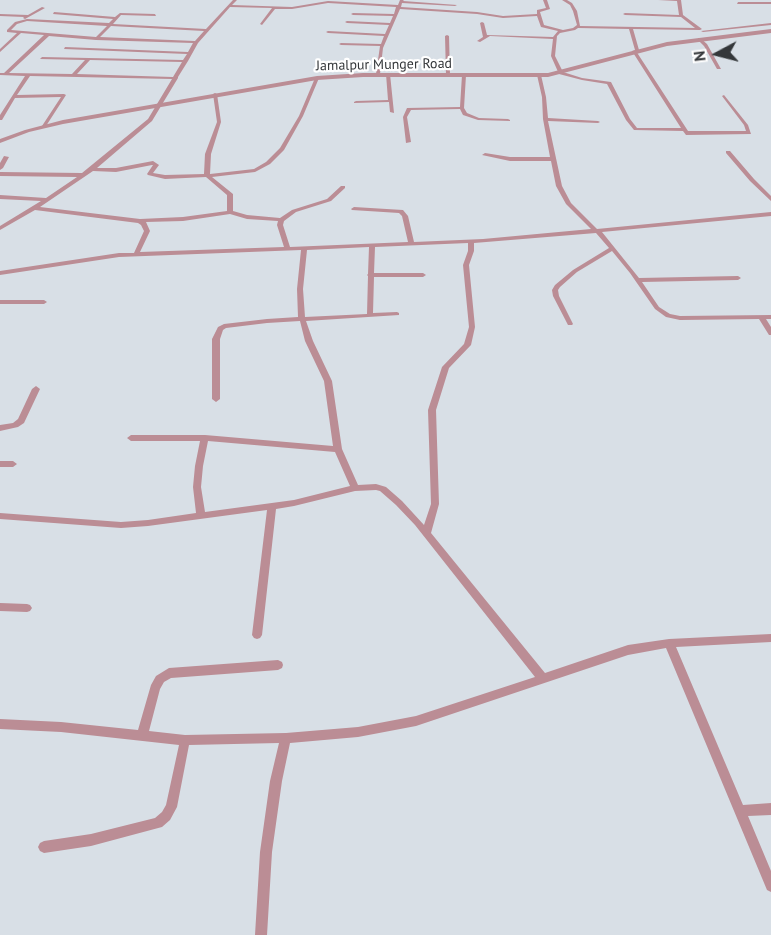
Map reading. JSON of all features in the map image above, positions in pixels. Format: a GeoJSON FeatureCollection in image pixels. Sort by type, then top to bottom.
{"type":"FeatureCollection","features":[{"type":"Feature","properties":{"kind":"street"},"geometry":{"type":"LineString","coordinates":[[0,228],[84,175],[150,120],[196,42],[235,0]]}},
{"type":"Feature","properties":{"kind":"street"},"geometry":{"type":"LineString","coordinates":[[545,0],[548,8],[538,10],[542,27],[563,31]]}},
{"type":"Feature","properties":{"kind":"street"},"geometry":{"type":"LineString","coordinates":[[564,0],[576,11],[579,27]]}},
{"type":"Feature","properties":{"kind":"street"},"geometry":{"type":"LineString","coordinates":[[660,0],[679,0],[679,9],[683,16],[701,30],[716,37]]}},
{"type":"Feature","properties":{"kind":"street"},"geometry":{"type":"LineString","coordinates":[[230,6],[299,8],[328,2],[454,5]]}},
{"type":"Feature","properties":{"kind":"street"},"geometry":{"type":"LineString","coordinates":[[738,3],[771,3]]}},
{"type":"Feature","properties":{"kind":"street"},"geometry":{"type":"LineString","coordinates":[[400,4],[503,17],[539,15]]}},
{"type":"Feature","properties":{"kind":"street"},"geometry":{"type":"LineString","coordinates":[[378,74],[378,58],[382,45],[400,4]]}},
{"type":"Feature","properties":{"kind":"street"},"geometry":{"type":"LineString","coordinates":[[3,33],[43,8]]}},
{"type":"Feature","properties":{"kind":"street"},"geometry":{"type":"LineString","coordinates":[[262,24],[274,8]]}},
{"type":"Feature","properties":{"kind":"street"},"geometry":{"type":"LineString","coordinates":[[54,13],[115,18]]}},
{"type":"Feature","properties":{"kind":"street"},"geometry":{"type":"LineString","coordinates":[[96,39],[115,18],[123,13],[155,15]]}},
{"type":"Feature","properties":{"kind":"street"},"geometry":{"type":"LineString","coordinates":[[353,14],[394,15]]}},
{"type":"Feature","properties":{"kind":"street"},"geometry":{"type":"LineString","coordinates":[[625,14],[683,16]]}},
{"type":"Feature","properties":{"kind":"street"},"geometry":{"type":"LineString","coordinates":[[0,15],[28,16]]}},
{"type":"Feature","properties":{"kind":"street"},"geometry":{"type":"LineString","coordinates":[[22,20],[207,30]]}},
{"type":"Feature","properties":{"kind":"street"},"geometry":{"type":"LineString","coordinates":[[2,74],[59,22]]}},
{"type":"Feature","properties":{"kind":"street"},"geometry":{"type":"LineString","coordinates":[[347,22],[390,24]]}},
{"type":"Feature","properties":{"kind":"street"},"geometry":{"type":"LineString","coordinates":[[482,23],[485,36]]}},
{"type":"Feature","properties":{"kind":"street"},"geometry":{"type":"LineString","coordinates":[[724,96],[746,125],[749,133],[692,135],[683,130],[636,129],[628,120],[609,83],[582,79],[561,72],[553,56],[554,38],[556,33],[579,27],[701,30],[771,24]]}},
{"type":"Feature","properties":{"kind":"street"},"geometry":{"type":"LineString","coordinates":[[0,27],[19,33],[96,39],[196,42]]}},
{"type":"Feature","properties":{"kind":"street"},"geometry":{"type":"LineString","coordinates":[[631,28],[636,51],[683,130]]}},
{"type":"Feature","properties":{"kind":"street","name":"Jamalpur Munger Road"},"geometry":{"type":"LineString","coordinates":[[0,141],[44,126],[215,94],[317,78],[378,74],[539,75],[561,72],[636,51],[699,39],[771,31]]}},
{"type":"Feature","properties":{"kind":"street"},"geometry":{"type":"LineString","coordinates":[[328,32],[386,35]]}},
{"type":"Feature","properties":{"kind":"street"},"geometry":{"type":"LineString","coordinates":[[0,51],[19,33]]}},
{"type":"Feature","properties":{"kind":"street"},"geometry":{"type":"LineString","coordinates":[[447,36],[448,75]]}},
{"type":"Feature","properties":{"kind":"street"},"geometry":{"type":"LineString","coordinates":[[479,42],[485,36],[554,38]]}},
{"type":"Feature","properties":{"kind":"street"},"geometry":{"type":"LineString","coordinates":[[699,39],[706,45],[719,68]]}},
{"type":"Feature","properties":{"kind":"street"},"geometry":{"type":"LineString","coordinates":[[55,58],[70,43]]}},
{"type":"Feature","properties":{"kind":"street"},"geometry":{"type":"LineString","coordinates":[[341,44],[382,45]]}},
{"type":"Feature","properties":{"kind":"street"},"geometry":{"type":"LineString","coordinates":[[65,48],[190,53]]}},
{"type":"Feature","properties":{"kind":"street"},"geometry":{"type":"LineString","coordinates":[[42,58],[186,61]]}},
{"type":"Feature","properties":{"kind":"street"},"geometry":{"type":"LineString","coordinates":[[73,76],[89,58]]}},
{"type":"Feature","properties":{"kind":"street"},"geometry":{"type":"LineString","coordinates":[[2,74],[176,78]]}},
{"type":"Feature","properties":{"kind":"street"},"geometry":{"type":"LineString","coordinates":[[388,74],[392,112]]}},
{"type":"Feature","properties":{"kind":"street"},"geometry":{"type":"LineString","coordinates":[[0,119],[28,75]]}},
{"type":"Feature","properties":{"kind":"street"},"geometry":{"type":"LineString","coordinates":[[464,75],[462,108],[465,114],[470,117],[508,120]]}},
{"type":"Feature","properties":{"kind":"street"},"geometry":{"type":"LineString","coordinates":[[539,75],[552,159],[563,195],[569,204],[614,248],[657,309],[674,318],[771,317]]}},
{"type":"Feature","properties":{"kind":"street"},"geometry":{"type":"LineString","coordinates":[[92,169],[116,170],[153,163],[156,165],[150,174],[157,177],[255,170],[276,156],[293,132],[317,78]]}},
{"type":"Feature","properties":{"kind":"street"},"geometry":{"type":"LineString","coordinates":[[207,175],[208,154],[219,122],[215,94]]}},
{"type":"Feature","properties":{"kind":"street"},"geometry":{"type":"LineString","coordinates":[[0,101],[64,95],[44,126]]}},
{"type":"Feature","properties":{"kind":"street"},"geometry":{"type":"LineString","coordinates":[[356,102],[391,101]]}},
{"type":"Feature","properties":{"kind":"street"},"geometry":{"type":"LineString","coordinates":[[408,142],[405,117],[409,109],[462,108]]}},
{"type":"Feature","properties":{"kind":"street"},"geometry":{"type":"LineString","coordinates":[[545,119],[597,122]]}},
{"type":"Feature","properties":{"kind":"street"},"geometry":{"type":"LineString","coordinates":[[728,152],[771,199]]}},
{"type":"Feature","properties":{"kind":"street"},"geometry":{"type":"LineString","coordinates":[[486,155],[510,159],[552,159]]}},
{"type":"Feature","properties":{"kind":"street"},"geometry":{"type":"LineString","coordinates":[[0,168],[6,156]]}},
{"type":"Feature","properties":{"kind":"street"},"geometry":{"type":"LineString","coordinates":[[0,174],[84,175]]}},
{"type":"Feature","properties":{"kind":"street"},"geometry":{"type":"LineString","coordinates":[[207,175],[230,194],[230,212]]}},
{"type":"Feature","properties":{"kind":"street"},"geometry":{"type":"LineString","coordinates":[[35,208],[140,222],[230,212],[247,217],[281,220],[294,211],[329,200],[343,188]]}},
{"type":"Feature","properties":{"kind":"street"},"geometry":{"type":"LineString","coordinates":[[0,197],[47,200]]}},
{"type":"Feature","properties":{"kind":"street"},"geometry":{"type":"LineString","coordinates":[[354,209],[401,211],[405,216],[411,244]]}},
{"type":"Feature","properties":{"kind":"street"},"geometry":{"type":"LineString","coordinates":[[0,273],[136,254],[471,241],[771,214]]}},
{"type":"Feature","properties":{"kind":"street"},"geometry":{"type":"LineString","coordinates":[[281,220],[280,225],[288,249]]}},
{"type":"Feature","properties":{"kind":"street"},"geometry":{"type":"LineString","coordinates":[[0,222],[10,223]]}},
{"type":"Feature","properties":{"kind":"street"},"geometry":{"type":"LineString","coordinates":[[136,254],[147,231],[144,224],[140,222]]}},
{"type":"Feature","properties":{"kind":"street"},"geometry":{"type":"LineString","coordinates":[[426,534],[432,520],[435,495],[432,410],[446,366],[466,345],[472,327],[466,265],[471,251],[471,241]]}},
{"type":"Feature","properties":{"kind":"street"},"geometry":{"type":"LineString","coordinates":[[370,314],[372,246]]}},
{"type":"Feature","properties":{"kind":"street"},"geometry":{"type":"LineString","coordinates":[[570,324],[556,296],[557,286],[584,265],[614,248]]}},
{"type":"Feature","properties":{"kind":"street"},"geometry":{"type":"LineString","coordinates":[[304,249],[300,289],[302,320],[328,381],[338,449],[355,488]]}},
{"type":"Feature","properties":{"kind":"street"},"geometry":{"type":"LineString","coordinates":[[370,275],[423,275]]}},
{"type":"Feature","properties":{"kind":"street"},"geometry":{"type":"LineString","coordinates":[[638,280],[738,278]]}},
{"type":"Feature","properties":{"kind":"street"},"geometry":{"type":"LineString","coordinates":[[0,302],[44,302]]}},
{"type":"Feature","properties":{"kind":"street"},"geometry":{"type":"LineString","coordinates":[[216,399],[215,352],[220,329],[241,323],[397,314]]}},
{"type":"Feature","properties":{"kind":"street"},"geometry":{"type":"LineString","coordinates":[[761,317],[771,333]]}},
{"type":"Feature","properties":{"kind":"street"},"geometry":{"type":"LineString","coordinates":[[0,428],[15,425],[21,421],[36,389]]}},
{"type":"Feature","properties":{"kind":"street"},"geometry":{"type":"LineString","coordinates":[[131,438],[205,438],[338,449]]}},
{"type":"Feature","properties":{"kind":"street"},"geometry":{"type":"LineString","coordinates":[[201,515],[197,487],[205,438]]}},
{"type":"Feature","properties":{"kind":"street"},"geometry":{"type":"LineString","coordinates":[[0,464],[13,464]]}},
{"type":"Feature","properties":{"kind":"street"},"geometry":{"type":"LineString","coordinates":[[0,516],[121,525],[272,506],[313,499],[355,488],[383,489],[399,503],[426,534],[543,679]]}},
{"type":"Feature","properties":{"kind":"street"},"geometry":{"type":"LineString","coordinates":[[257,635],[272,506]]}},
{"type":"Feature","properties":{"kind":"street"},"geometry":{"type":"LineString","coordinates":[[0,607],[27,608]]}},
{"type":"Feature","properties":{"kind":"street"},"geometry":{"type":"LineString","coordinates":[[0,724],[185,740],[286,738],[358,732],[416,721],[628,650],[669,643],[771,638]]}},
{"type":"Feature","properties":{"kind":"street"},"geometry":{"type":"LineString","coordinates":[[669,643],[771,886]]}},
{"type":"Feature","properties":{"kind":"street"},"geometry":{"type":"LineString","coordinates":[[141,736],[155,688],[160,679],[169,673],[278,665]]}},
{"type":"Feature","properties":{"kind":"street"},"geometry":{"type":"LineString","coordinates":[[261,935],[266,852],[276,781],[286,738]]}},
{"type":"Feature","properties":{"kind":"street"},"geometry":{"type":"LineString","coordinates":[[44,847],[91,840],[159,823],[166,816],[175,793],[185,740]]}},
{"type":"Feature","properties":{"kind":"street"},"geometry":{"type":"LineString","coordinates":[[739,811],[771,809]]}}]}
